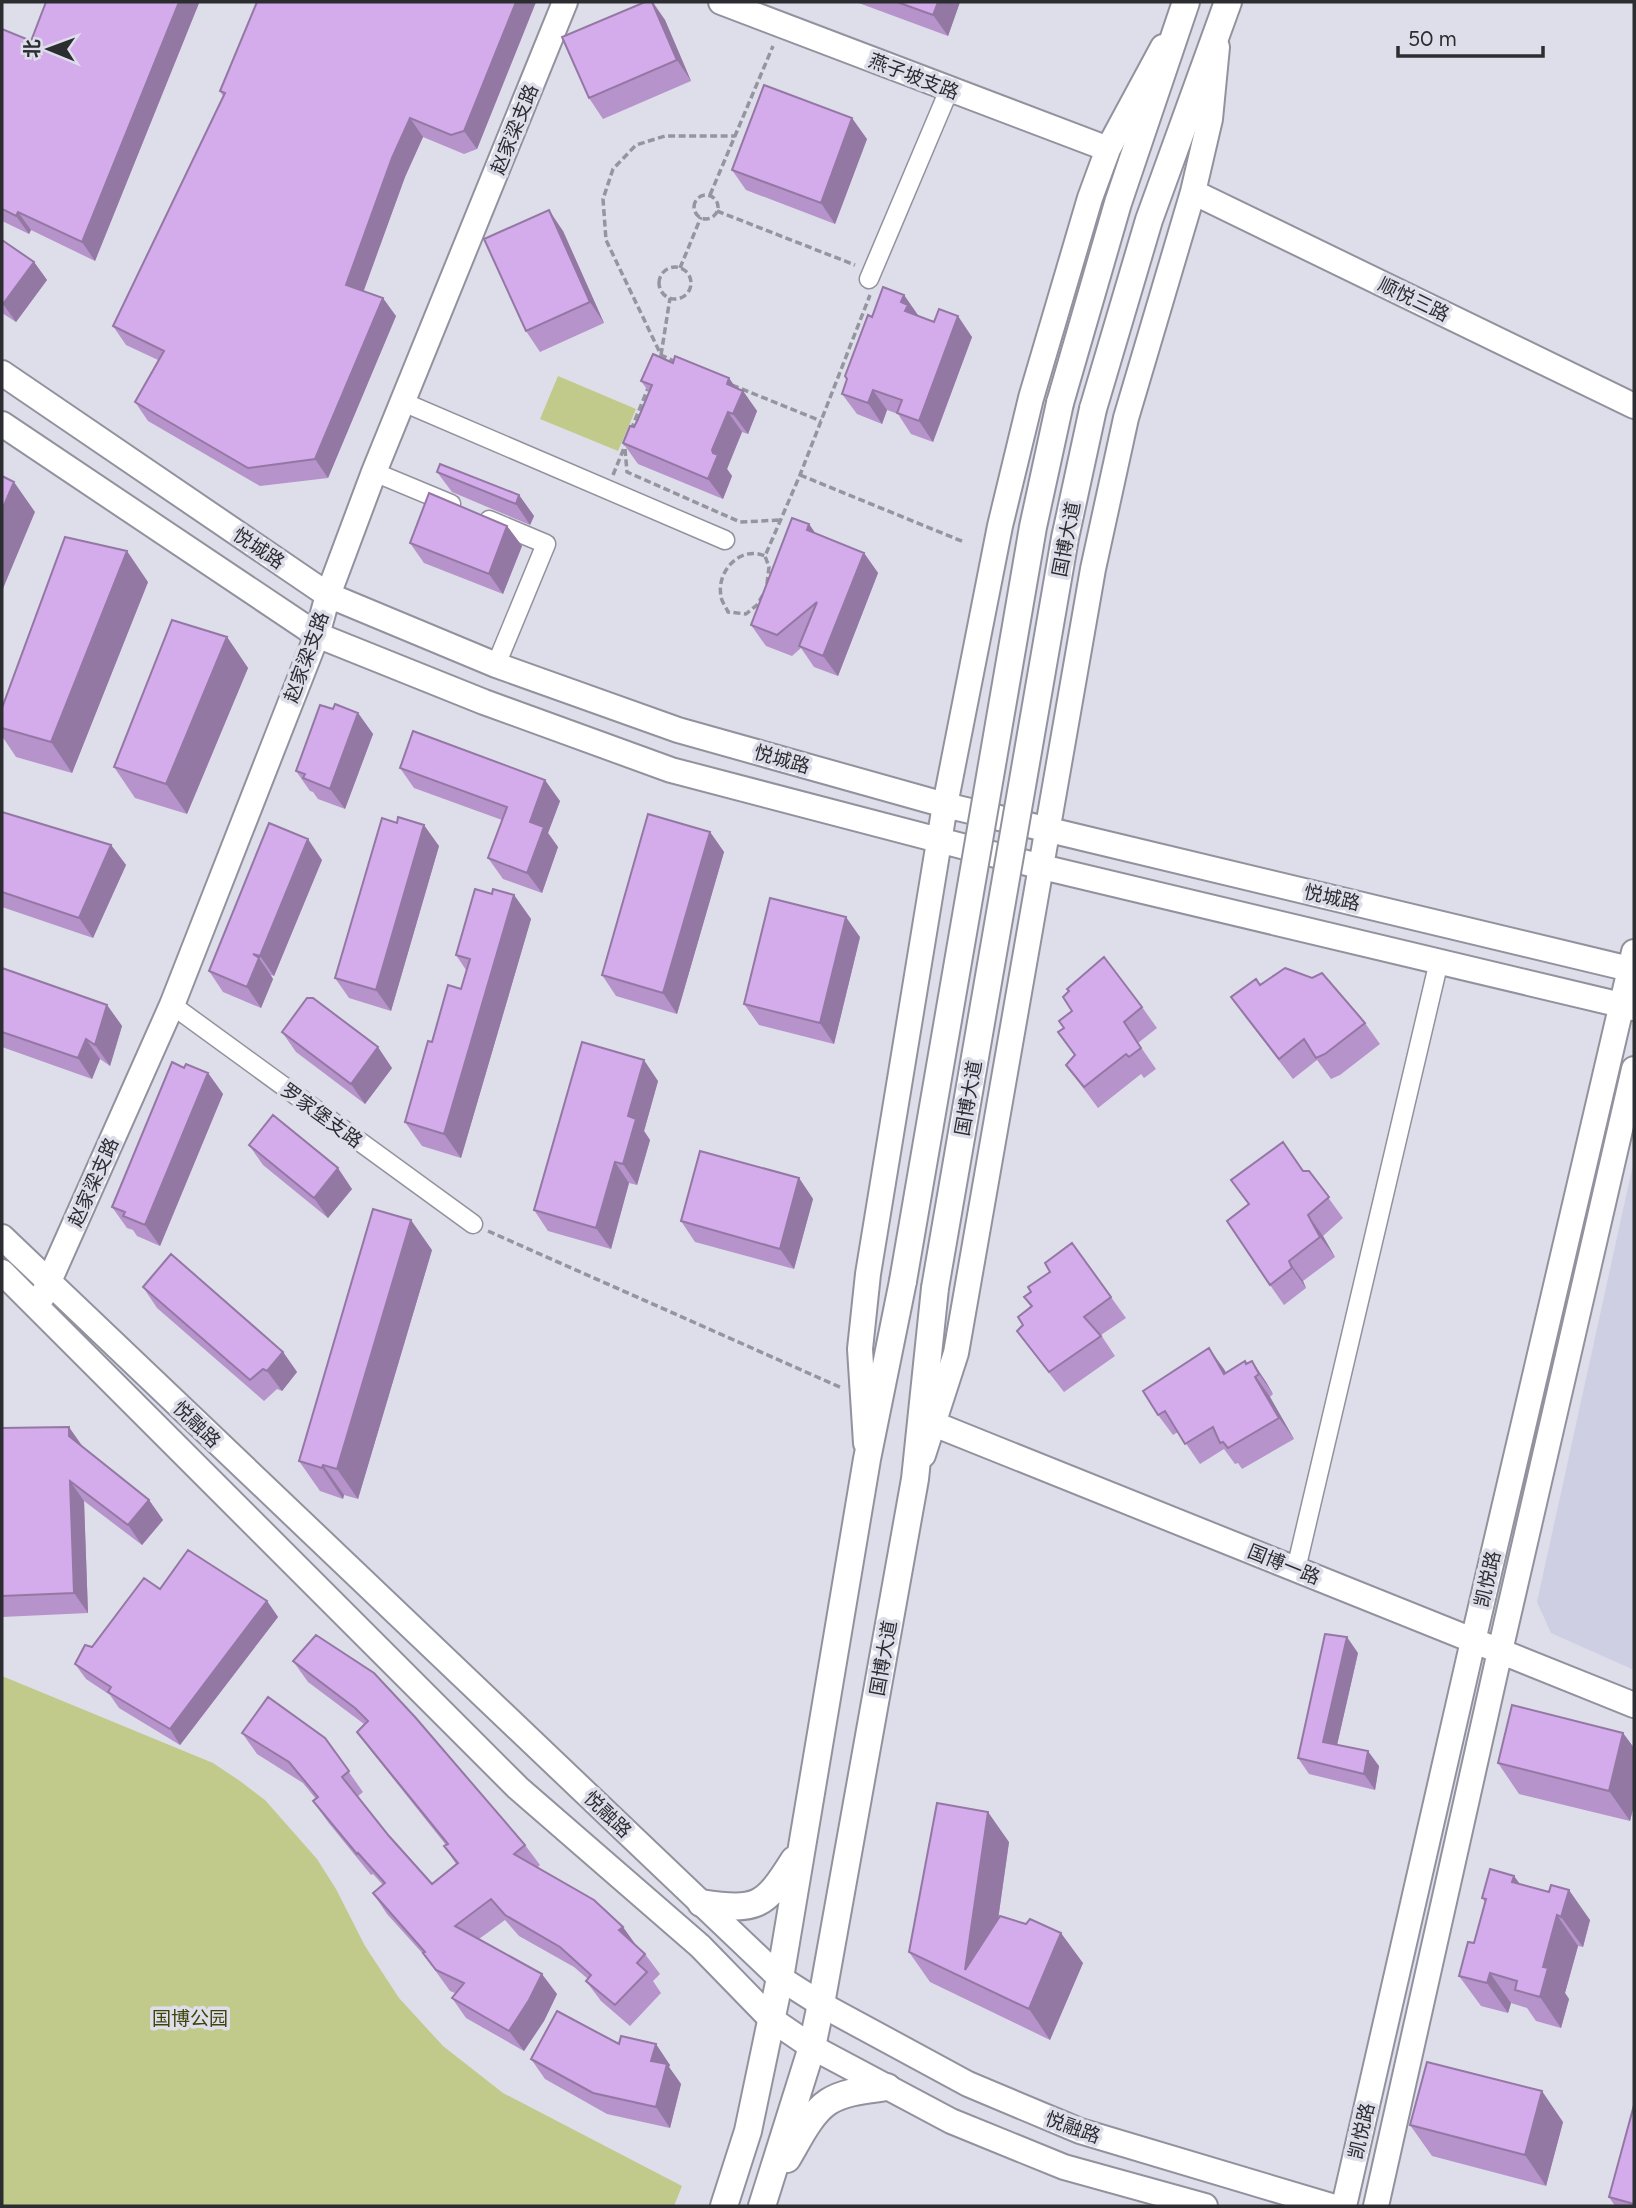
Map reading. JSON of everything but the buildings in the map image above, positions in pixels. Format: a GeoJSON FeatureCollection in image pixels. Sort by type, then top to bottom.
{"type":"FeatureCollection","features":[{"type":"Feature","properties":{"kind":"main road","name":"国博大道"},"geometry":{"type":"LineString","coordinates":[[724,2206],[748,2131],[780,1978],[867,1459],[903,1281],[1033,527],[1060,403],[1118,203],[1185,4]]}},
{"type":"Feature","properties":{"kind":"main road","name":"国博大道"},"geometry":{"type":"LineString","coordinates":[[765,2198],[812,2048],[821,2004],[915,1479],[935,1288],[1065,538],[1093,409],[1149,220],[1224,14]]}},
{"type":"Feature","properties":{"kind":"main road"},"geometry":{"type":"LineString","coordinates":[[701,1903],[736,1908],[760,1902],[776,1889],[801,1850]]}},
{"type":"Feature","properties":{"kind":"main road"},"geometry":{"type":"LineString","coordinates":[[765,2198],[813,2117],[828,2102],[852,2093],[887,2087]]}},
{"type":"Feature","properties":{"kind":"street","name":"赵家梁支路"},"geometry":{"type":"LineString","coordinates":[[37,1307],[172,1005],[317,635],[328,595],[374,472],[565,2]]}},
{"type":"Feature","properties":{"kind":"street","name":"燕子坡支路"},"geometry":{"type":"LineString","coordinates":[[721,2],[1108,149]]}},
{"type":"Feature","properties":{"kind":"street"},"geometry":{"type":"LineString","coordinates":[[867,1459],[860,1349],[868,1274],[945,805],[1000,526],[1031,398],[1090,198],[1108,149],[1185,4]]}},
{"type":"Feature","properties":{"kind":"street"},"geometry":{"type":"LineString","coordinates":[[915,1479],[956,1353],[1093,569],[1126,418],[1193,192],[1210,119],[1224,14]]}},
{"type":"Feature","properties":{"kind":"street"},"geometry":{"type":"LineString","coordinates":[[869,279],[948,89]]}},
{"type":"Feature","properties":{"kind":"street","name":"顺悦三路"},"geometry":{"type":"LineString","coordinates":[[1193,192],[1634,406]]}},
{"type":"Feature","properties":{"kind":"street","name":"悦城路"},"geometry":{"type":"LineString","coordinates":[[2,373],[328,595],[496,665],[678,730],[945,805],[1633,963]]}},
{"type":"Feature","properties":{"kind":"street"},"geometry":{"type":"LineString","coordinates":[[403,402],[725,540]]}},
{"type":"Feature","properties":{"kind":"street","name":"悦城路"},"geometry":{"type":"LineString","coordinates":[[2,424],[317,635],[484,702],[671,770],[1042,867],[1628,1006]]}},
{"type":"Feature","properties":{"kind":"street"},"geometry":{"type":"LineString","coordinates":[[374,472],[546,544],[496,665]]}},
{"type":"Feature","properties":{"kind":"street"},"geometry":{"type":"LineString","coordinates":[[1296,1570],[1438,961]]}},
{"type":"Feature","properties":{"kind":"street","name":"凯悦路"},"geometry":{"type":"LineString","coordinates":[[1345,2206],[1473,1641],[1628,1006],[1633,963]]}},
{"type":"Feature","properties":{"kind":"street","name":"罗家堡支路"},"geometry":{"type":"LineString","coordinates":[[172,1005],[473,1224]]}},
{"type":"Feature","properties":{"kind":"street","name":"凯悦路"},"geometry":{"type":"LineString","coordinates":[[1376,2206],[1634,1069]]}},
{"type":"Feature","properties":{"kind":"street","name":"悦融路"},"geometry":{"type":"LineString","coordinates":[[2,1237],[780,1978],[821,2004],[968,2084],[1080,2131],[1331,2206]]}},
{"type":"Feature","properties":{"kind":"street","name":"悦融路"},"geometry":{"type":"LineString","coordinates":[[2,1272],[518,1787],[699,1946],[771,2019],[812,2048],[951,2121],[1064,2167],[1205,2206]]}},
{"type":"Feature","properties":{"kind":"street","name":"国博一路"},"geometry":{"type":"LineString","coordinates":[[934,1424],[1634,1704]]}},
{"type":"Feature","properties":{"kind":"path"},"geometry":{"type":"LineString","coordinates":[[710,195],[774,44]]}},
{"type":"Feature","properties":{"kind":"path"},"geometry":{"type":"LineString","coordinates":[[685,365],[661,355],[606,240],[603,199],[614,169],[636,145],[665,136],[735,136]]}},
{"type":"Feature","properties":{"kind":"path"},"geometry":{"type":"LineString","coordinates":[[702,195],[710,195],[718,204],[717,212],[708,218],[701,217],[695,212],[696,200],[702,195]]}},
{"type":"Feature","properties":{"kind":"path"},"geometry":{"type":"LineString","coordinates":[[717,212],[859,266],[869,279],[870,299],[765,556],[769,567],[768,581],[757,605],[746,614],[728,612],[720,598],[724,573],[735,558],[750,553],[765,556]]}},
{"type":"Feature","properties":{"kind":"path"},"geometry":{"type":"LineString","coordinates":[[680,268],[701,217]]}},
{"type":"Feature","properties":{"kind":"path"},"geometry":{"type":"LineString","coordinates":[[680,268],[689,276],[690,287],[680,298],[670,298],[662,292],[660,277],[667,270],[680,268]]}},
{"type":"Feature","properties":{"kind":"path"},"geometry":{"type":"LineString","coordinates":[[661,355],[670,298]]}},
{"type":"Feature","properties":{"kind":"path"},"geometry":{"type":"LineString","coordinates":[[607,490],[652,378]]}},
{"type":"Feature","properties":{"kind":"path"},"geometry":{"type":"LineString","coordinates":[[722,381],[821,421]]}},
{"type":"Feature","properties":{"kind":"path"},"geometry":{"type":"LineString","coordinates":[[624,447],[627,472],[740,522],[780,520]]}},
{"type":"Feature","properties":{"kind":"path"},"geometry":{"type":"LineString","coordinates":[[800,475],[964,541]]}},
{"type":"Feature","properties":{"kind":"path"},"geometry":{"type":"LineString","coordinates":[[473,1224],[863,1398]]}},
{"type":"Feature","properties":{"kind":"shaded area"},"geometry":{"type":"Polygon","coordinates":[[[1634,1160],[1634,1670],[1551,1633],[1537,1602],[1634,1160]]]}},
{"type":"Feature","properties":{"kind":"green space"},"geometry":{"type":"Polygon","coordinates":[[[558,376],[636,409],[618,451],[540,419],[558,376]]]}},
{"type":"Feature","properties":{"kind":"green space","name":"国博公园"},"geometry":{"type":"Polygon","coordinates":[[[2,1676],[213,1763],[265,1800],[317,1859],[336,1889],[365,1946],[399,1998],[443,2046],[503,2093],[682,2186],[674,2206],[2,2206],[2,1676]]]}}]}
